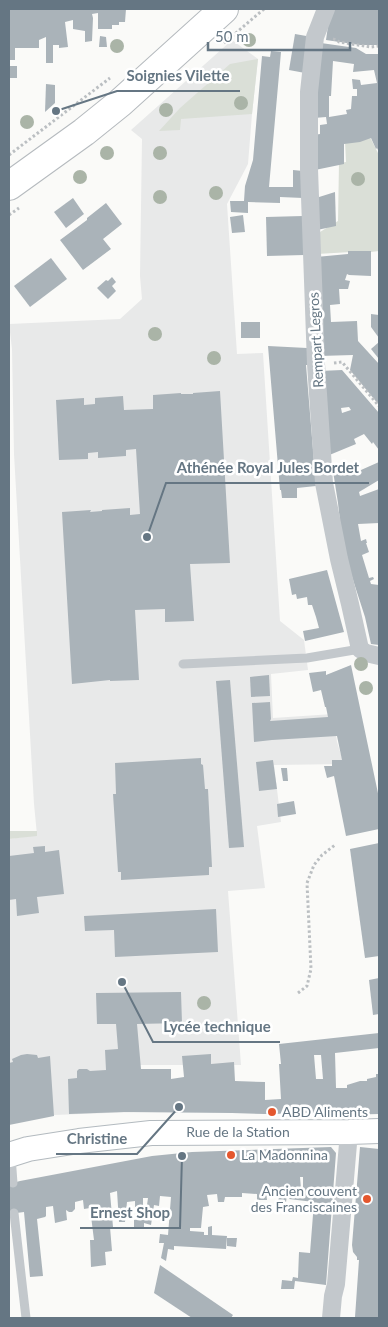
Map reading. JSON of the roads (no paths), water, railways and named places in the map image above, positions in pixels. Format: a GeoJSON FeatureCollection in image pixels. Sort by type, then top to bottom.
{"type":"FeatureCollection","features":[{"type":"Feature","properties":{"kind":"main road"},"geometry":{"type":"LineString","coordinates":[[9,186],[106,115],[224,9]]}},
{"type":"Feature","properties":{"kind":"street","name":"Rempart Legros"},"geometry":{"type":"LineString","coordinates":[[326,9],[316,37],[309,92],[309,169],[316,364],[324,482],[339,559],[360,649]]}},
{"type":"Feature","properties":{"kind":"street"},"geometry":{"type":"LineString","coordinates":[[360,649],[366,653],[379,656]]}},
{"type":"Feature","properties":{"kind":"street","name":"Rue de la Station"},"geometry":{"type":"LineString","coordinates":[[10,1154],[28,1149],[79,1141],[151,1133],[379,1131]]}},
{"type":"Feature","properties":{"kind":"street"},"geometry":{"type":"LineString","coordinates":[[331,1318],[336,1284],[349,1132]]}},
{"type":"Feature","properties":{"kind":"street"},"geometry":{"type":"LineString","coordinates":[[317,1318],[333,1296]]}},
{"type":"Feature","properties":{"kind":"lane"},"geometry":{"type":"LineString","coordinates":[[183,664],[306,658],[360,649]]}},
{"type":"Feature","properties":{"kind":"lane"},"geometry":{"type":"LineString","coordinates":[[10,1154],[13,1183]]}},
{"type":"Feature","properties":{"kind":"lane"},"geometry":{"type":"LineString","coordinates":[[14,1213],[26,1318]]}},
{"type":"Feature","properties":{"kind":"place","name":"Soignies Vilette"},"geometry":{"type":"Point","coordinates":[56,111]}},
{"type":"Feature","properties":{"kind":"place","name":"Athénée Royal Jules Bordet"},"geometry":{"type":"Point","coordinates":[147,537]}},
{"type":"Feature","properties":{"kind":"place","name":"Lycée technique"},"geometry":{"type":"Point","coordinates":[122,982]}},
{"type":"Feature","properties":{"kind":"place","name":"Christine"},"geometry":{"type":"Point","coordinates":[179,1107]}},
{"type":"Feature","properties":{"kind":"place","name":"ABD Aliments"},"geometry":{"type":"Point","coordinates":[272,1112]}},
{"type":"Feature","properties":{"kind":"place","name":"La Madonnina"},"geometry":{"type":"Point","coordinates":[231,1155]}},
{"type":"Feature","properties":{"kind":"place","name":"Ernest Shop"},"geometry":{"type":"Point","coordinates":[182,1156]}},
{"type":"Feature","properties":{"kind":"place","name":"Ancien couvent des Franciscaines"},"geometry":{"type":"Point","coordinates":[367,1199]}}]}
